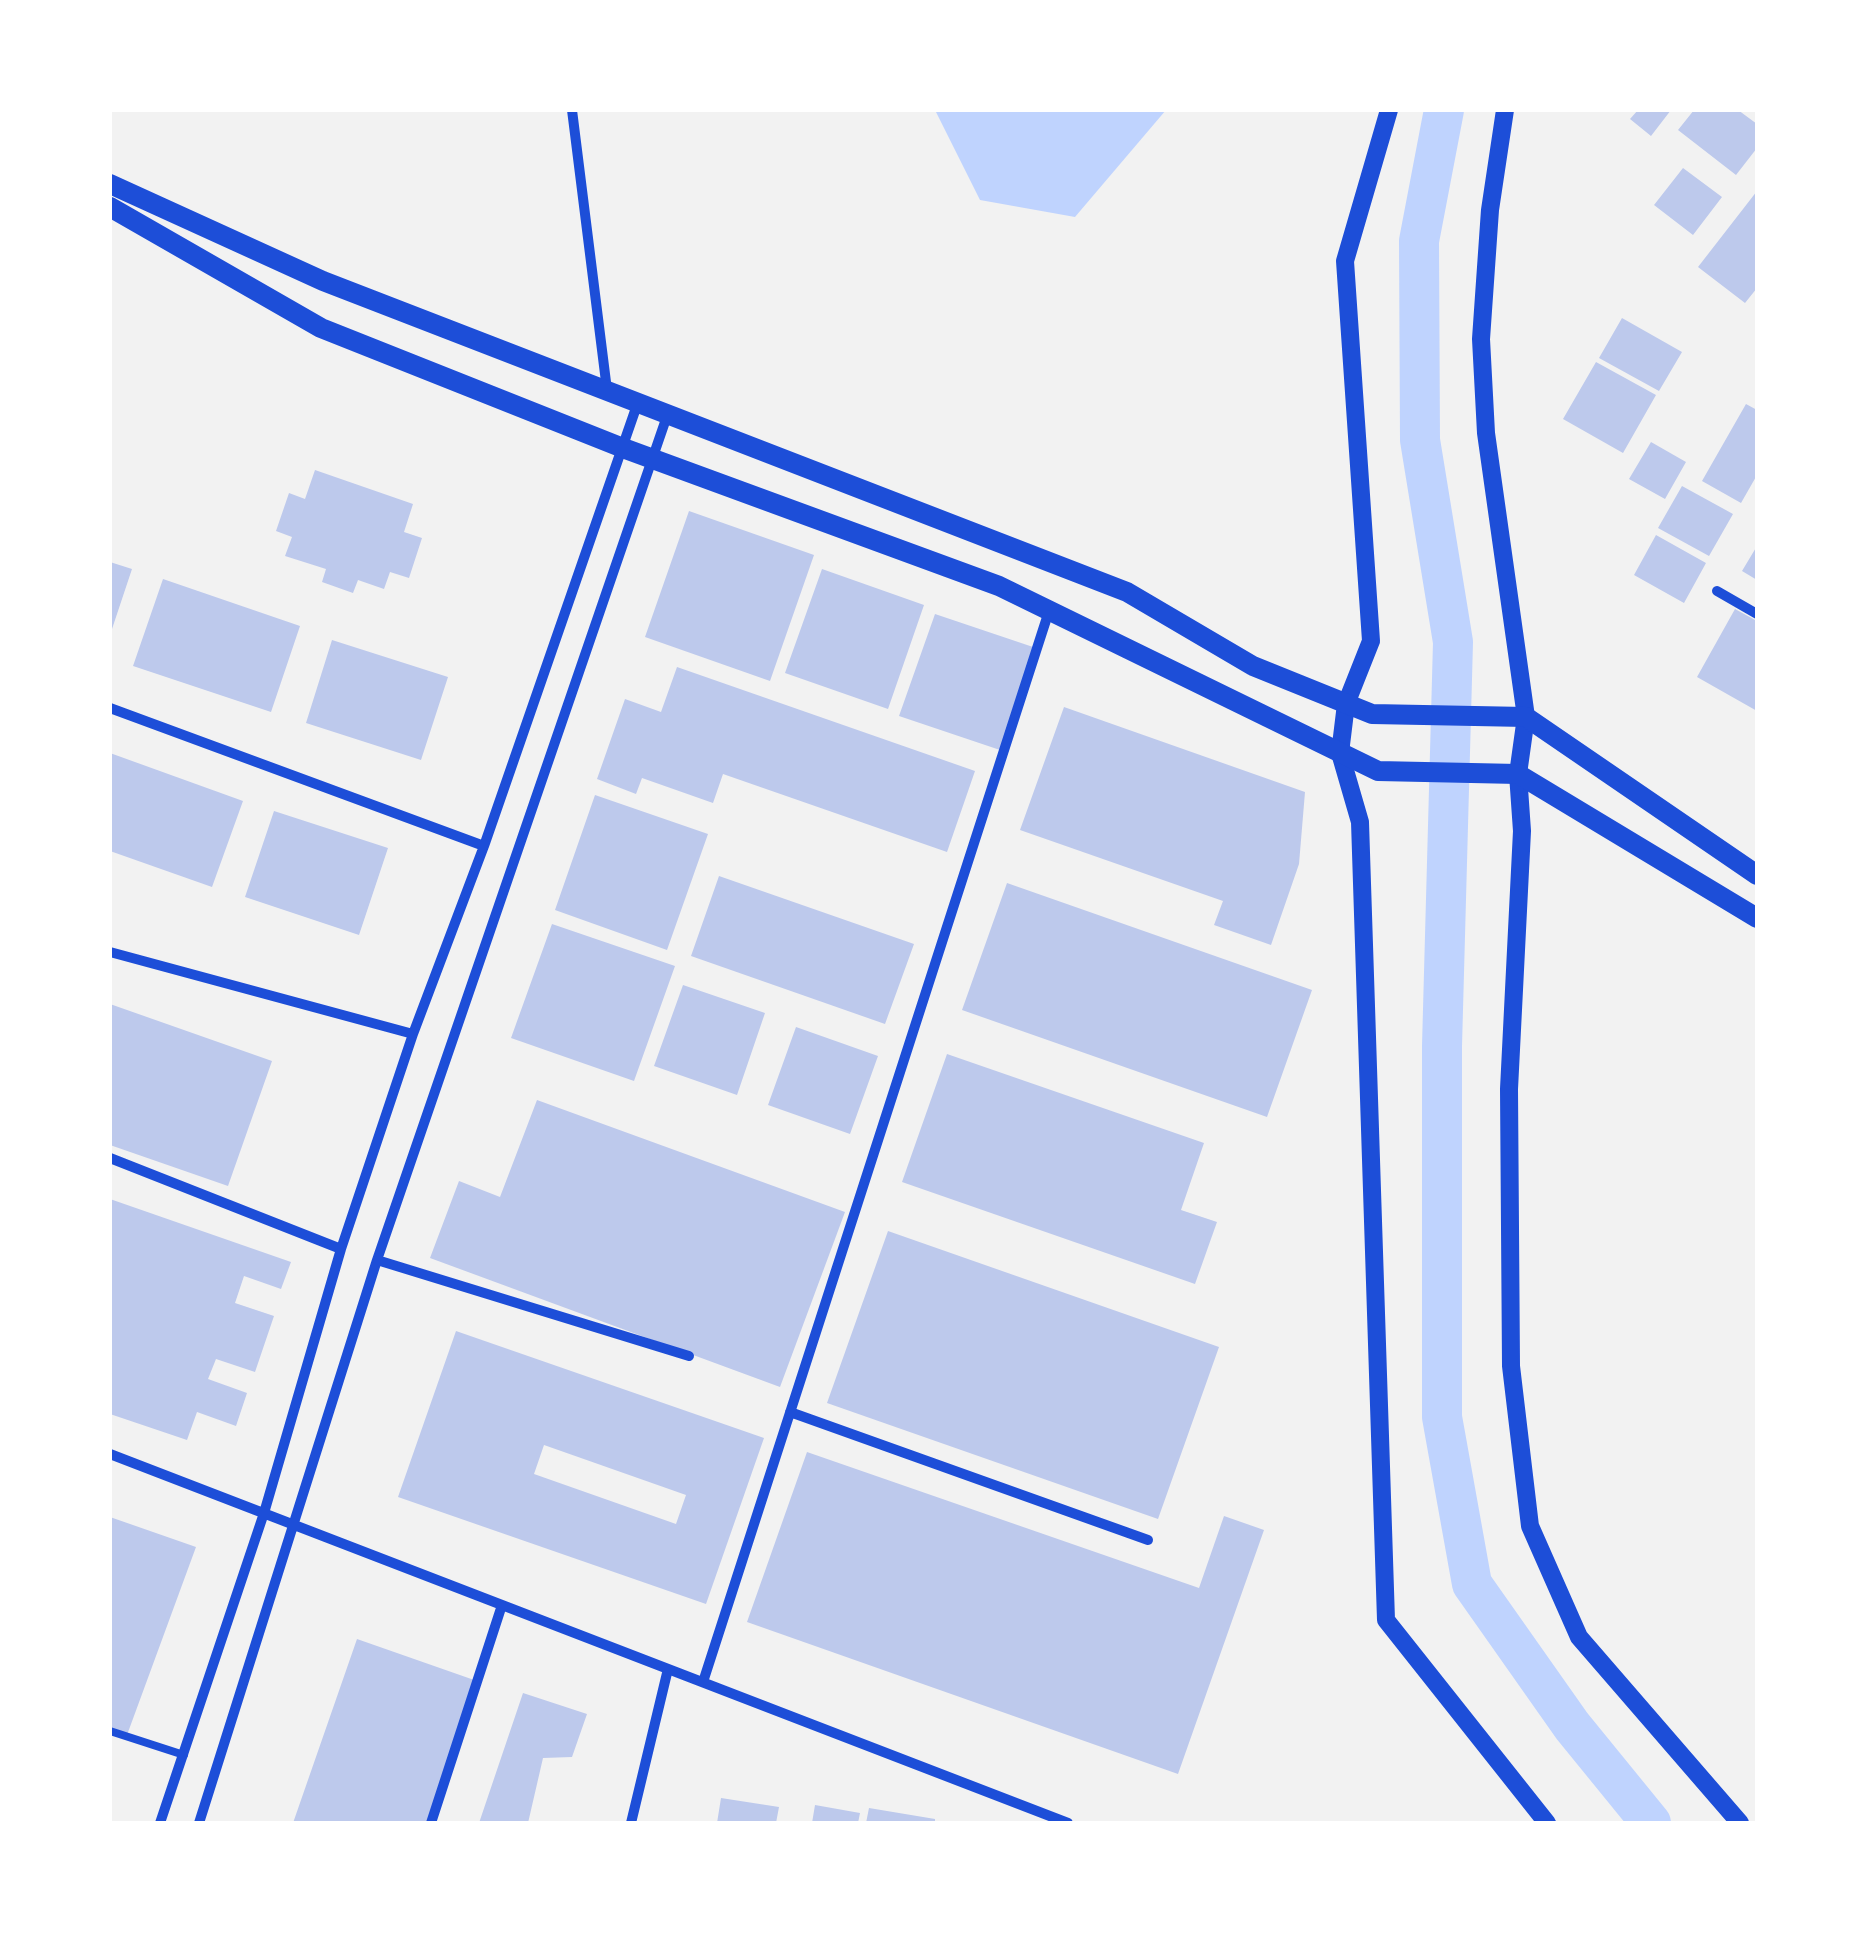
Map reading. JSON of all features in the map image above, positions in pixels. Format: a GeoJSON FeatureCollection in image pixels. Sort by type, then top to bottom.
{"type":"FeatureCollection","features":[{"type":"Feature","properties":{"kind":"main road"},"geometry":{"type":"LineString","coordinates":[[110,184],[323,281],[1127,592],[1253,666],[1372,714],[1526,716],[1757,875]]}},
{"type":"Feature","properties":{"kind":"main road"},"geometry":{"type":"LineString","coordinates":[[110,207],[321,328],[623,448],[999,586],[1378,771],[1512,774],[1757,918]]}},
{"type":"Feature","properties":{"kind":"street"},"geometry":{"type":"LineString","coordinates":[[572,110],[607,391]]}},
{"type":"Feature","properties":{"kind":"street"},"geometry":{"type":"LineString","coordinates":[[1389,110],[1346,261],[1372,641],[1346,704],[1340,753],[1360,822],[1386,1620],[1547,1823]]}},
{"type":"Feature","properties":{"kind":"street"},"geometry":{"type":"LineString","coordinates":[[1505,110],[1490,210],[1480,339],[1486,434],[1526,716],[1512,774],[1522,831],[1509,1089],[1510,1366],[1530,1526],[1579,1638],[1740,1823]]}},
{"type":"Feature","properties":{"kind":"street"},"geometry":{"type":"LineString","coordinates":[[160,1823],[264,1513],[341,1249],[413,1034],[484,846],[637,405]]}},
{"type":"Feature","properties":{"kind":"street"},"geometry":{"type":"LineString","coordinates":[[199,1823],[378,1260],[667,416]]}},
{"type":"Feature","properties":{"kind":"street"},"geometry":{"type":"LineString","coordinates":[[1717,591],[1757,614]]}},
{"type":"Feature","properties":{"kind":"street"},"geometry":{"type":"LineString","coordinates":[[702,1682],[1050,610]]}},
{"type":"Feature","properties":{"kind":"street"},"geometry":{"type":"LineString","coordinates":[[110,708],[484,846]]}},
{"type":"Feature","properties":{"kind":"street"},"geometry":{"type":"LineString","coordinates":[[110,952],[413,1034]]}},
{"type":"Feature","properties":{"kind":"street"},"geometry":{"type":"LineString","coordinates":[[110,1158],[341,1249]]}},
{"type":"Feature","properties":{"kind":"street"},"geometry":{"type":"LineString","coordinates":[[378,1260],[689,1356]]}},
{"type":"Feature","properties":{"kind":"street"},"geometry":{"type":"LineString","coordinates":[[790,1412],[1148,1540]]}},
{"type":"Feature","properties":{"kind":"street"},"geometry":{"type":"LineString","coordinates":[[110,1454],[1068,1823]]}},
{"type":"Feature","properties":{"kind":"street"},"geometry":{"type":"LineString","coordinates":[[431,1823],[502,1606]]}},
{"type":"Feature","properties":{"kind":"street"},"geometry":{"type":"LineString","coordinates":[[631,1823],[668,1669]]}},
{"type":"Feature","properties":{"kind":"lane"},"geometry":{"type":"LineString","coordinates":[[110,1731],[184,1755]]}},
{"type":"Feature","properties":{"kind":"water"},"geometry":{"type":"Polygon","coordinates":[[[935,110],[1166,110],[1075,217],[980,200],[935,110]]]}},
{"type":"Feature","properties":{"kind":"building"},"geometry":{"type":"Polygon","coordinates":[[[1638,110],[1671,110],[1651,136],[1630,119],[1638,110]]]}},
{"type":"Feature","properties":{"kind":"building"},"geometry":{"type":"Polygon","coordinates":[[[1694,110],[1738,110],[1757,124],[1757,148],[1736,175],[1678,130],[1694,110]]]}},
{"type":"Feature","properties":{"kind":"building"},"geometry":{"type":"Polygon","coordinates":[[[1683,168],[1722,197],[1693,235],[1654,205],[1683,168]]]}},
{"type":"Feature","properties":{"kind":"building"},"geometry":{"type":"Polygon","coordinates":[[[1757,191],[1757,288],[1745,303],[1698,267],[1757,191]]]}},
{"type":"Feature","properties":{"kind":"building"},"geometry":{"type":"Polygon","coordinates":[[[1622,318],[1682,352],[1659,391],[1599,358],[1622,318]]]}},
{"type":"Feature","properties":{"kind":"building"},"geometry":{"type":"Polygon","coordinates":[[[1596,362],[1656,395],[1623,453],[1563,419],[1596,362]]]}},
{"type":"Feature","properties":{"kind":"building"},"geometry":{"type":"Polygon","coordinates":[[[1746,404],[1757,410],[1757,475],[1741,503],[1702,481],[1746,404]]]}},
{"type":"Feature","properties":{"kind":"building"},"geometry":{"type":"Polygon","coordinates":[[[1651,442],[1686,462],[1665,499],[1629,479],[1651,442]]]}},
{"type":"Feature","properties":{"kind":"building"},"geometry":{"type":"Polygon","coordinates":[[[315,470],[413,504],[404,532],[422,538],[409,578],[390,572],[384,589],[358,580],[353,593],[322,582],[326,569],[285,556],[292,537],[276,531],[289,493],[305,499],[315,470]]]}},
{"type":"Feature","properties":{"kind":"building"},"geometry":{"type":"Polygon","coordinates":[[[1682,486],[1733,514],[1709,556],[1658,528],[1682,486]]]}},
{"type":"Feature","properties":{"kind":"building"},"geometry":{"type":"Polygon","coordinates":[[[689,511],[814,555],[770,681],[645,637],[689,511]]]}},
{"type":"Feature","properties":{"kind":"building"},"geometry":{"type":"Polygon","coordinates":[[[1656,535],[1706,563],[1684,603],[1634,575],[1656,535]]]}},
{"type":"Feature","properties":{"kind":"building"},"geometry":{"type":"Polygon","coordinates":[[[1757,546],[1757,580],[1742,571],[1757,546]]]}},
{"type":"Feature","properties":{"kind":"building"},"geometry":{"type":"Polygon","coordinates":[[[110,562],[132,569],[111,632],[110,632],[110,562]]]}},
{"type":"Feature","properties":{"kind":"building"},"geometry":{"type":"Polygon","coordinates":[[[822,569],[924,605],[888,709],[785,673],[822,569]]]}},
{"type":"Feature","properties":{"kind":"building"},"geometry":{"type":"Polygon","coordinates":[[[163,579],[300,626],[271,712],[133,666],[163,579]]]}},
{"type":"Feature","properties":{"kind":"building"},"geometry":{"type":"Polygon","coordinates":[[[1735,609],[1757,621],[1757,711],[1697,677],[1735,609]]]}},
{"type":"Feature","properties":{"kind":"building"},"geometry":{"type":"Polygon","coordinates":[[[935,614],[1036,648],[1000,750],[899,716],[935,614]]]}},
{"type":"Feature","properties":{"kind":"building"},"geometry":{"type":"Polygon","coordinates":[[[332,640],[448,677],[421,760],[306,723],[332,640]]]}},
{"type":"Feature","properties":{"kind":"building"},"geometry":{"type":"Polygon","coordinates":[[[677,667],[975,771],[947,852],[723,774],[713,803],[642,778],[636,794],[597,779],[625,699],[661,712],[677,667]]]}},
{"type":"Feature","properties":{"kind":"building"},"geometry":{"type":"Polygon","coordinates":[[[1064,707],[1305,792],[1299,864],[1271,945],[1214,925],[1223,901],[1020,830],[1064,707]]]}},
{"type":"Feature","properties":{"kind":"building"},"geometry":{"type":"Polygon","coordinates":[[[110,753],[243,801],[212,887],[110,851],[110,753]]]}},
{"type":"Feature","properties":{"kind":"building"},"geometry":{"type":"Polygon","coordinates":[[[595,795],[708,834],[667,950],[555,910],[595,795]]]}},
{"type":"Feature","properties":{"kind":"building"},"geometry":{"type":"Polygon","coordinates":[[[274,811],[388,848],[359,935],[245,897],[274,811]]]}},
{"type":"Feature","properties":{"kind":"building"},"geometry":{"type":"Polygon","coordinates":[[[719,876],[914,944],[885,1024],[691,956],[719,876]]]}},
{"type":"Feature","properties":{"kind":"building"},"geometry":{"type":"Polygon","coordinates":[[[1007,883],[1312,990],[1267,1117],[962,1010],[1007,883]]]}},
{"type":"Feature","properties":{"kind":"building"},"geometry":{"type":"Polygon","coordinates":[[[552,924],[675,966],[634,1081],[511,1038],[552,924]]]}},
{"type":"Feature","properties":{"kind":"building"},"geometry":{"type":"Polygon","coordinates":[[[683,985],[765,1013],[737,1095],[654,1066],[683,985]]]}},
{"type":"Feature","properties":{"kind":"building"},"geometry":{"type":"Polygon","coordinates":[[[110,1004],[272,1061],[228,1186],[110,1145],[110,1004]]]}},
{"type":"Feature","properties":{"kind":"building"},"geometry":{"type":"Polygon","coordinates":[[[796,1027],[878,1056],[850,1134],[768,1105],[796,1027]]]}},
{"type":"Feature","properties":{"kind":"building"},"geometry":{"type":"Polygon","coordinates":[[[947,1054],[1204,1143],[1181,1210],[1217,1222],[1195,1284],[902,1182],[947,1054]]]}},
{"type":"Feature","properties":{"kind":"building"},"geometry":{"type":"Polygon","coordinates":[[[537,1100],[845,1212],[780,1387],[430,1258],[459,1181],[500,1197],[537,1100]]]}},
{"type":"Feature","properties":{"kind":"building"},"geometry":{"type":"Polygon","coordinates":[[[110,1199],[291,1262],[281,1289],[244,1276],[235,1303],[274,1316],[255,1372],[216,1359],[208,1379],[247,1393],[236,1426],[197,1412],[187,1440],[110,1414],[110,1199]]]}},
{"type":"Feature","properties":{"kind":"building"},"geometry":{"type":"Polygon","coordinates":[[[888,1231],[1219,1347],[1158,1519],[827,1403],[888,1231]]]}},
{"type":"Feature","properties":{"kind":"building"},"geometry":{"type":"Polygon","coordinates":[[[456,1331],[764,1438],[706,1604],[398,1497],[456,1331]],[[544,1445],[534,1474],[676,1524],[686,1495],[544,1445]]]}},
{"type":"Feature","properties":{"kind":"building"},"geometry":{"type":"Polygon","coordinates":[[[807,1452],[1199,1588],[1224,1516],[1264,1530],[1178,1774],[747,1622],[807,1452]]]}},
{"type":"Feature","properties":{"kind":"building"},"geometry":{"type":"Polygon","coordinates":[[[110,1517],[196,1547],[127,1735],[110,1729],[110,1517]]]}},
{"type":"Feature","properties":{"kind":"building"},"geometry":{"type":"Polygon","coordinates":[[[357,1639],[477,1681],[428,1823],[293,1823],[357,1639]]]}},
{"type":"Feature","properties":{"kind":"building"},"geometry":{"type":"Polygon","coordinates":[[[523,1693],[587,1714],[572,1757],[543,1758],[528,1823],[479,1823],[523,1693]]]}},
{"type":"Feature","properties":{"kind":"building"},"geometry":{"type":"Polygon","coordinates":[[[721,1798],[779,1807],[776,1823],[717,1823],[721,1798]]]}},
{"type":"Feature","properties":{"kind":"building"},"geometry":{"type":"Polygon","coordinates":[[[815,1805],[860,1813],[858,1823],[812,1823],[815,1805]]]}},
{"type":"Feature","properties":{"kind":"building"},"geometry":{"type":"Polygon","coordinates":[[[869,1808],[935,1819],[935,1823],[866,1823],[869,1808]]]}},
{"type":"Feature","properties":{"kind":"waterway"},"geometry":{"type":"LineString","coordinates":[[1444,110],[1419,241],[1420,440],[1453,642],[1442,1046],[1442,1417],[1472,1584],[1572,1726],[1651,1823]]}}]}
